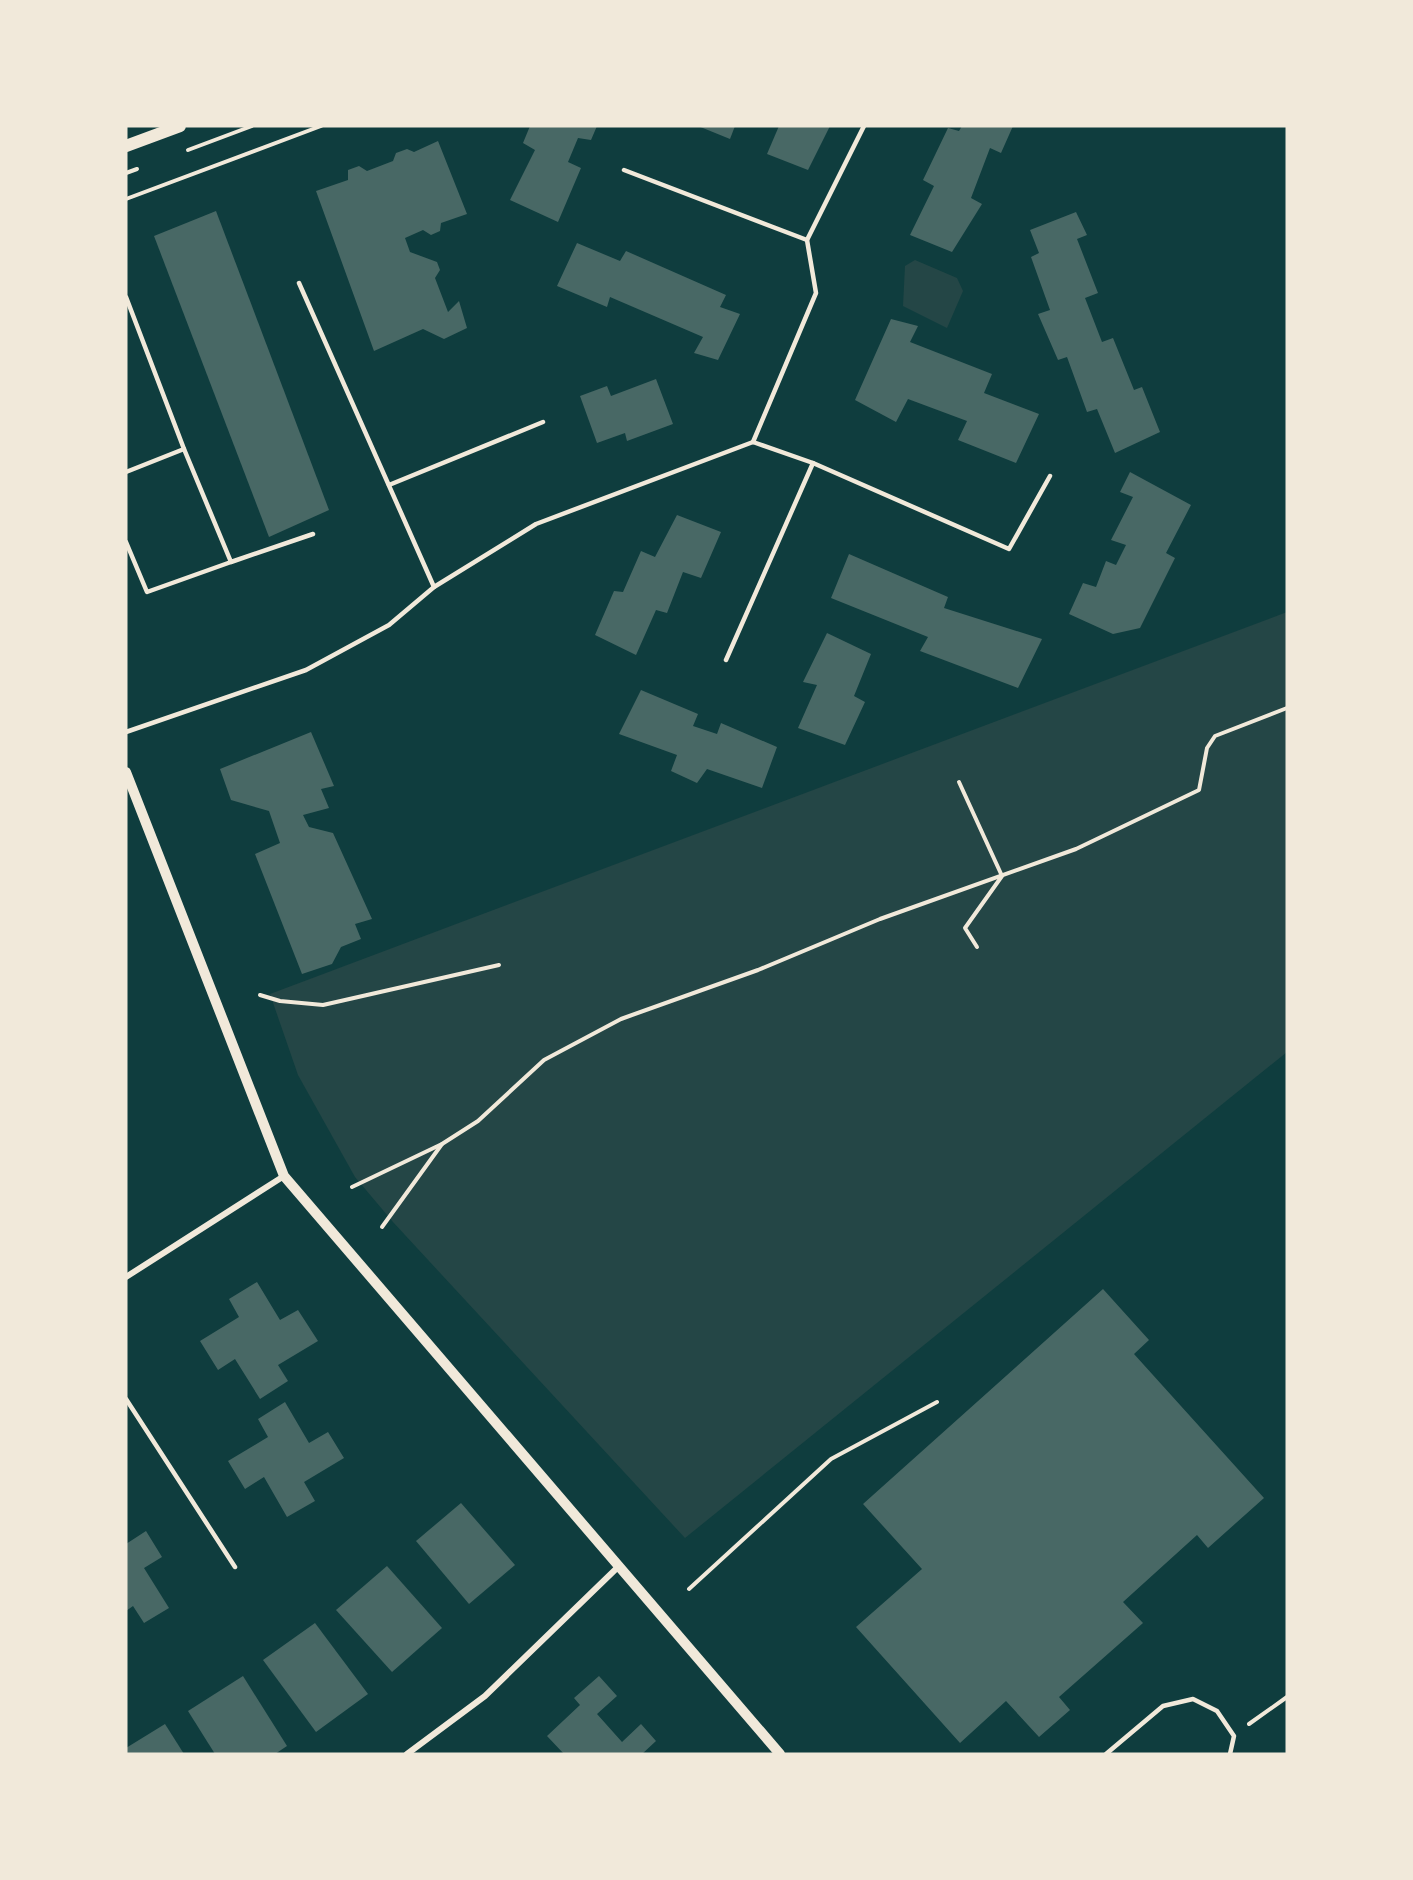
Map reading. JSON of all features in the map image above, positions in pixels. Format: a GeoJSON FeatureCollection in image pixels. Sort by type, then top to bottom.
{"type":"FeatureCollection","features":[{"type":"Feature","properties":{"kind":"main road"},"geometry":{"type":"LineString","coordinates":[[126,146],[180,126]]}},
{"type":"Feature","properties":{"kind":"street"},"geometry":{"type":"LineString","coordinates":[[126,772],[284,1176],[780,1754]]}},
{"type":"Feature","properties":{"kind":"street"},"geometry":{"type":"LineString","coordinates":[[126,1277],[284,1176]]}},
{"type":"Feature","properties":{"kind":"street"},"geometry":{"type":"LineString","coordinates":[[406,1754],[485,1696],[619,1566]]}},
{"type":"Feature","properties":{"kind":"lane"},"geometry":{"type":"LineString","coordinates":[[753,442],[816,293],[807,240],[864,126]]}},
{"type":"Feature","properties":{"kind":"lane"},"geometry":{"type":"LineString","coordinates":[[624,170],[807,240]]}},
{"type":"Feature","properties":{"kind":"lane"},"geometry":{"type":"LineString","coordinates":[[299,284],[434,587]]}},
{"type":"Feature","properties":{"kind":"lane"},"geometry":{"type":"LineString","coordinates":[[126,297],[184,449],[231,562]]}},
{"type":"Feature","properties":{"kind":"lane"},"geometry":{"type":"LineString","coordinates":[[388,485],[543,422]]}},
{"type":"Feature","properties":{"kind":"lane"},"geometry":{"type":"LineString","coordinates":[[126,732],[306,670],[389,625],[434,587],[536,524],[753,442],[813,463],[1009,549],[1050,476]]}},
{"type":"Feature","properties":{"kind":"lane"},"geometry":{"type":"LineString","coordinates":[[126,472],[184,449]]}},
{"type":"Feature","properties":{"kind":"lane"},"geometry":{"type":"LineString","coordinates":[[726,660],[813,463]]}},
{"type":"Feature","properties":{"kind":"lane"},"geometry":{"type":"LineString","coordinates":[[126,542],[147,592],[314,534]]}},
{"type":"Feature","properties":{"kind":"lane"},"geometry":{"type":"LineString","coordinates":[[126,1399],[235,1567]]}},
{"type":"Feature","properties":{"kind":"lane"},"geometry":{"type":"LineString","coordinates":[[1106,1754],[1163,1706],[1193,1699],[1218,1711],[1234,1736],[1230,1754]]}},
{"type":"Feature","properties":{"kind":"path"},"geometry":{"type":"LineString","coordinates":[[126,199],[321,126]]}},
{"type":"Feature","properties":{"kind":"path"},"geometry":{"type":"LineString","coordinates":[[352,1187],[442,1144],[478,1121],[544,1060],[621,1019],[758,970],[880,919],[1076,849],[1199,790],[1207,748],[1215,736],[1287,708]]}},
{"type":"Feature","properties":{"kind":"path"},"geometry":{"type":"LineString","coordinates":[[959,782],[1002,876]]}},
{"type":"Feature","properties":{"kind":"path"},"geometry":{"type":"LineString","coordinates":[[977,947],[965,928],[1002,876]]}},
{"type":"Feature","properties":{"kind":"path"},"geometry":{"type":"LineString","coordinates":[[260,995],[280,1001],[323,1005],[500,964]]}},
{"type":"Feature","properties":{"kind":"path"},"geometry":{"type":"LineString","coordinates":[[382,1227],[442,1144]]}},
{"type":"Feature","properties":{"kind":"path"},"geometry":{"type":"LineString","coordinates":[[690,1589],[831,1459],[937,1402]]}},
{"type":"Feature","properties":{"kind":"path"},"geometry":{"type":"LineString","coordinates":[[1234,1736],[1287,1697]]}},
{"type":"Feature","properties":{"kind":"shaded area"},"geometry":{"type":"Polygon","coordinates":[[[915,260],[957,278],[963,291],[947,328],[903,306],[905,266],[915,260]]]}},
{"type":"Feature","properties":{"kind":"shaded area"},"geometry":{"type":"Polygon","coordinates":[[[1287,612],[1287,1052],[685,1538],[393,1222],[355,1177],[298,1075],[270,994],[1287,612]]]}},
{"type":"Feature","properties":{"kind":"building"},"geometry":{"type":"Polygon","coordinates":[[[530,126],[597,126],[591,140],[578,138],[568,162],[581,168],[558,222],[510,200],[535,150],[523,143],[530,126]]]}},
{"type":"Feature","properties":{"kind":"building"},"geometry":{"type":"Polygon","coordinates":[[[698,126],[735,126],[730,139],[698,126]]]}},
{"type":"Feature","properties":{"kind":"building"},"geometry":{"type":"Polygon","coordinates":[[[779,126],[830,126],[808,170],[767,154],[779,126]]]}},
{"type":"Feature","properties":{"kind":"building"},"geometry":{"type":"Polygon","coordinates":[[[962,126],[1013,126],[1001,153],[990,148],[971,198],[982,204],[952,252],[910,235],[934,186],[923,180],[948,128],[959,131],[962,126]]]}},
{"type":"Feature","properties":{"kind":"building"},"geometry":{"type":"Polygon","coordinates":[[[438,141],[467,214],[441,223],[440,231],[431,235],[423,230],[405,238],[410,252],[437,262],[440,270],[435,278],[448,312],[459,301],[467,328],[444,339],[423,329],[374,351],[316,191],[348,180],[348,170],[359,166],[367,171],[393,161],[396,153],[407,149],[414,152],[438,141]]]}},
{"type":"Feature","properties":{"kind":"building"},"geometry":{"type":"Polygon","coordinates":[[[216,211],[329,510],[269,537],[154,236],[216,211]]]}},
{"type":"Feature","properties":{"kind":"building"},"geometry":{"type":"Polygon","coordinates":[[[1076,212],[1087,235],[1077,239],[1098,293],[1085,298],[1102,342],[1113,338],[1134,390],[1142,387],[1160,432],[1115,453],[1097,409],[1087,412],[1067,357],[1058,360],[1038,314],[1050,310],[1031,257],[1039,253],[1030,230],[1076,212]]]}},
{"type":"Feature","properties":{"kind":"building"},"geometry":{"type":"Polygon","coordinates":[[[577,243],[620,261],[626,251],[726,295],[720,307],[740,314],[718,360],[694,353],[703,337],[610,297],[607,307],[557,286],[577,243]]]}},
{"type":"Feature","properties":{"kind":"building"},"geometry":{"type":"Polygon","coordinates":[[[891,319],[918,326],[910,342],[992,374],[984,393],[1039,414],[1016,463],[958,440],[967,421],[908,399],[896,422],[855,400],[891,319]]]}},
{"type":"Feature","properties":{"kind":"building"},"geometry":{"type":"Polygon","coordinates":[[[656,379],[673,424],[627,441],[625,433],[597,443],[580,396],[607,386],[611,396],[656,379]]]}},
{"type":"Feature","properties":{"kind":"building"},"geometry":{"type":"Polygon","coordinates":[[[1130,472],[1191,505],[1166,553],[1175,558],[1140,628],[1113,634],[1069,614],[1083,583],[1096,587],[1106,561],[1116,565],[1126,545],[1111,540],[1133,497],[1120,492],[1130,472]]]}},
{"type":"Feature","properties":{"kind":"building"},"geometry":{"type":"Polygon","coordinates":[[[677,515],[721,532],[701,578],[683,572],[667,613],[656,610],[636,655],[595,635],[614,591],[623,592],[641,551],[655,557],[677,515]]]}},
{"type":"Feature","properties":{"kind":"building"},"geometry":{"type":"Polygon","coordinates":[[[849,554],[948,597],[944,608],[1042,639],[1018,688],[920,651],[928,637],[831,598],[849,554]]]}},
{"type":"Feature","properties":{"kind":"building"},"geometry":{"type":"Polygon","coordinates":[[[827,633],[871,654],[854,696],[865,702],[845,745],[798,728],[817,685],[803,682],[827,633]]]}},
{"type":"Feature","properties":{"kind":"building"},"geometry":{"type":"Polygon","coordinates":[[[641,690],[698,714],[693,726],[717,734],[721,723],[777,747],[762,788],[707,769],[697,783],[671,771],[677,755],[619,734],[641,690]]]}},
{"type":"Feature","properties":{"kind":"building"},"geometry":{"type":"Polygon","coordinates":[[[311,732],[334,786],[321,789],[329,808],[303,815],[309,827],[333,833],[372,919],[355,924],[361,939],[341,947],[332,964],[302,974],[255,854],[280,843],[269,811],[231,800],[220,769],[311,732]]]}},
{"type":"Feature","properties":{"kind":"building"},"geometry":{"type":"Polygon","coordinates":[[[257,1282],[280,1320],[298,1310],[318,1341],[278,1365],[288,1381],[260,1399],[235,1359],[218,1370],[200,1341],[239,1317],[229,1299],[257,1282]]]}},
{"type":"Feature","properties":{"kind":"building"},"geometry":{"type":"Polygon","coordinates":[[[1103,1289],[1149,1340],[1134,1354],[1264,1498],[1208,1548],[1197,1535],[1123,1602],[1143,1623],[1059,1697],[1070,1710],[1039,1737],[1006,1701],[960,1743],[856,1627],[922,1569],[863,1504],[1103,1289]]]}},
{"type":"Feature","properties":{"kind":"building"},"geometry":{"type":"Polygon","coordinates":[[[285,1402],[309,1443],[328,1432],[344,1458],[304,1482],[315,1501],[287,1517],[264,1477],[245,1489],[228,1461],[268,1437],[258,1419],[285,1402]]]}},
{"type":"Feature","properties":{"kind":"building"},"geometry":{"type":"Polygon","coordinates":[[[461,1503],[515,1565],[469,1604],[416,1541],[461,1503]]]}},
{"type":"Feature","properties":{"kind":"building"},"geometry":{"type":"Polygon","coordinates":[[[146,1531],[162,1557],[144,1568],[169,1608],[144,1623],[133,1606],[126,1611],[126,1544],[146,1531]]]}},
{"type":"Feature","properties":{"kind":"building"},"geometry":{"type":"Polygon","coordinates":[[[387,1566],[442,1628],[392,1672],[336,1610],[387,1566]]]}},
{"type":"Feature","properties":{"kind":"building"},"geometry":{"type":"Polygon","coordinates":[[[315,1623],[368,1694],[316,1732],[263,1660],[315,1623]]]}},
{"type":"Feature","properties":{"kind":"building"},"geometry":{"type":"Polygon","coordinates":[[[243,1676],[287,1746],[275,1754],[215,1754],[188,1711],[243,1676]]]}},
{"type":"Feature","properties":{"kind":"building"},"geometry":{"type":"Polygon","coordinates":[[[599,1676],[617,1696],[597,1714],[622,1742],[641,1724],[656,1741],[642,1754],[564,1754],[547,1736],[580,1705],[574,1698],[599,1676]]]}},
{"type":"Feature","properties":{"kind":"building"},"geometry":{"type":"Polygon","coordinates":[[[165,1724],[184,1754],[126,1754],[126,1748],[165,1724]]]}}]}
